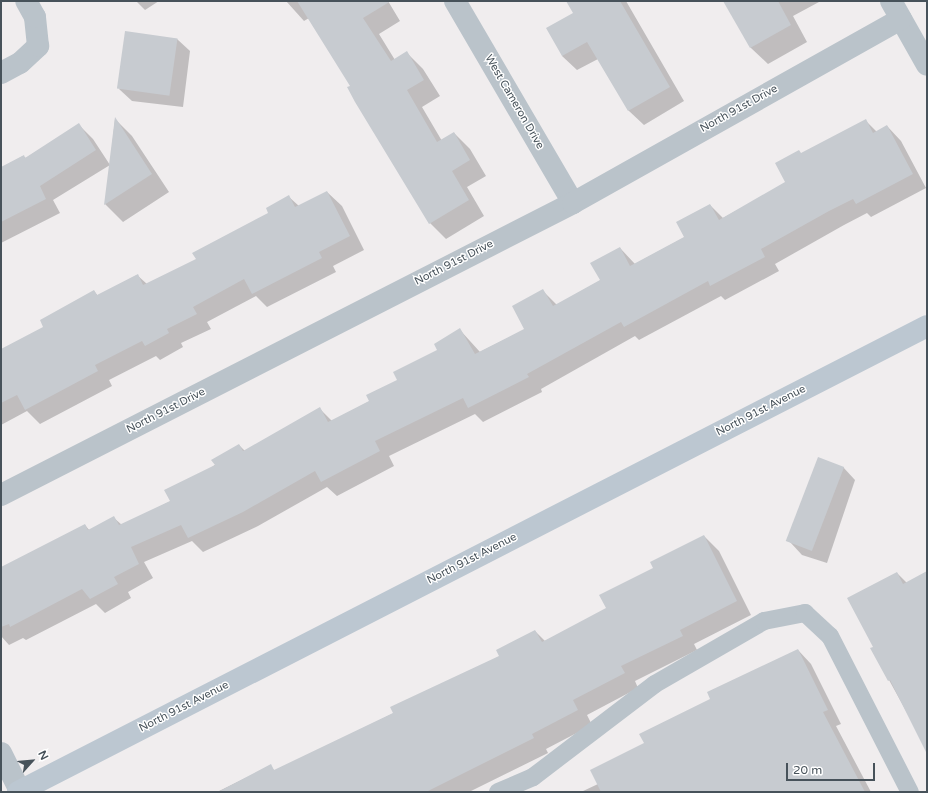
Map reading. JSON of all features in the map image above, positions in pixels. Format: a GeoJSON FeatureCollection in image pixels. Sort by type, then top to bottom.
{"type":"FeatureCollection","features":[{"type":"Feature","properties":{"kind":"main road","name":"North 91st Avenue"},"geometry":{"type":"LineString","coordinates":[[19,791],[927,326]]}},
{"type":"Feature","properties":{"kind":"street"},"geometry":{"type":"LineString","coordinates":[[1,73],[20,63],[38,46],[35,17],[26,1]]}},
{"type":"Feature","properties":{"kind":"street","name":"West Cameron Drive"},"geometry":{"type":"LineString","coordinates":[[455,1],[573,202]]}},
{"type":"Feature","properties":{"kind":"street"},"geometry":{"type":"LineString","coordinates":[[896,10],[927,65]]}},
{"type":"Feature","properties":{"kind":"street","name":"North 91st Drive"},"geometry":{"type":"LineString","coordinates":[[1,495],[573,202],[896,10]]}},
{"type":"Feature","properties":{"kind":"street"},"geometry":{"type":"LineString","coordinates":[[1,753],[19,791]]}},
{"type":"Feature","properties":{"kind":"lane"},"geometry":{"type":"LineString","coordinates":[[498,792],[532,777],[655,684],[764,621],[806,613],[830,636],[910,792]]}},
{"type":"Feature","properties":{"kind":"building"},"geometry":{"type":"Polygon","coordinates":[[[297,1],[391,1],[363,18],[391,61],[407,51],[424,80],[407,90],[437,142],[454,132],[470,160],[452,171],[469,200],[429,224],[355,102],[347,87],[350,86],[297,1]]]}},
{"type":"Feature","properties":{"kind":"building"},"geometry":{"type":"Polygon","coordinates":[[[566,1],[620,1],[670,87],[628,111],[587,42],[562,56],[546,28],[573,13],[566,1]]]}},
{"type":"Feature","properties":{"kind":"building"},"geometry":{"type":"Polygon","coordinates":[[[723,1],[778,1],[791,25],[750,48],[723,1]]]}},
{"type":"Feature","properties":{"kind":"building"},"geometry":{"type":"Polygon","coordinates":[[[125,31],[177,38],[169,96],[117,88],[125,31]]]}},
{"type":"Feature","properties":{"kind":"building"},"geometry":{"type":"Polygon","coordinates":[[[115,117],[152,174],[104,205],[115,117]]]}},
{"type":"Feature","properties":{"kind":"building"},"geometry":{"type":"Polygon","coordinates":[[[866,119],[873,133],[887,125],[913,174],[856,204],[853,199],[829,211],[761,249],[765,257],[710,286],[708,281],[624,327],[621,322],[527,374],[529,377],[468,408],[463,398],[375,441],[380,451],[321,482],[315,471],[243,512],[188,538],[181,525],[131,547],[139,564],[114,577],[118,584],[90,599],[82,589],[10,627],[9,624],[1,627],[1,567],[85,524],[88,530],[114,516],[119,525],[170,501],[164,490],[215,465],[211,460],[239,444],[243,451],[320,407],[328,422],[369,401],[366,395],[397,380],[393,372],[437,350],[434,344],[460,328],[475,354],[524,329],[512,306],[543,289],[553,306],[600,280],[590,263],[620,247],[630,266],[684,237],[676,222],[710,204],[719,220],[785,182],[775,163],[799,150],[801,153],[866,119]]]}},
{"type":"Feature","properties":{"kind":"building"},"geometry":{"type":"Polygon","coordinates":[[[79,123],[96,150],[40,186],[46,199],[1,222],[1,167],[24,155],[25,158],[79,123]]]}},
{"type":"Feature","properties":{"kind":"building"},"geometry":{"type":"Polygon","coordinates":[[[327,191],[350,236],[319,252],[322,258],[252,294],[244,279],[193,307],[197,314],[167,329],[169,333],[145,346],[142,341],[95,365],[98,371],[25,410],[17,395],[1,403],[1,349],[43,327],[40,320],[94,290],[97,295],[138,274],[143,285],[196,259],[192,253],[268,213],[266,208],[289,195],[295,207],[327,191]]]}},
{"type":"Feature","properties":{"kind":"building"},"geometry":{"type":"Polygon","coordinates":[[[818,457],[844,467],[812,551],[786,541],[818,457]]]}},
{"type":"Feature","properties":{"kind":"building"},"geometry":{"type":"Polygon","coordinates":[[[704,535],[737,601],[680,630],[683,636],[621,666],[625,673],[573,700],[578,710],[532,734],[534,738],[426,792],[218,792],[271,764],[274,770],[393,713],[390,707],[499,656],[496,650],[535,630],[542,642],[606,608],[599,595],[653,568],[650,562],[704,535]]]}},
{"type":"Feature","properties":{"kind":"building"},"geometry":{"type":"Polygon","coordinates":[[[927,571],[927,754],[890,680],[888,681],[870,648],[873,647],[847,598],[897,572],[903,584],[927,571]]]}},
{"type":"Feature","properties":{"kind":"building"},"geometry":{"type":"Polygon","coordinates":[[[798,649],[828,710],[823,712],[865,792],[601,792],[590,770],[644,743],[639,734],[710,699],[707,692],[798,649]]]}}]}
